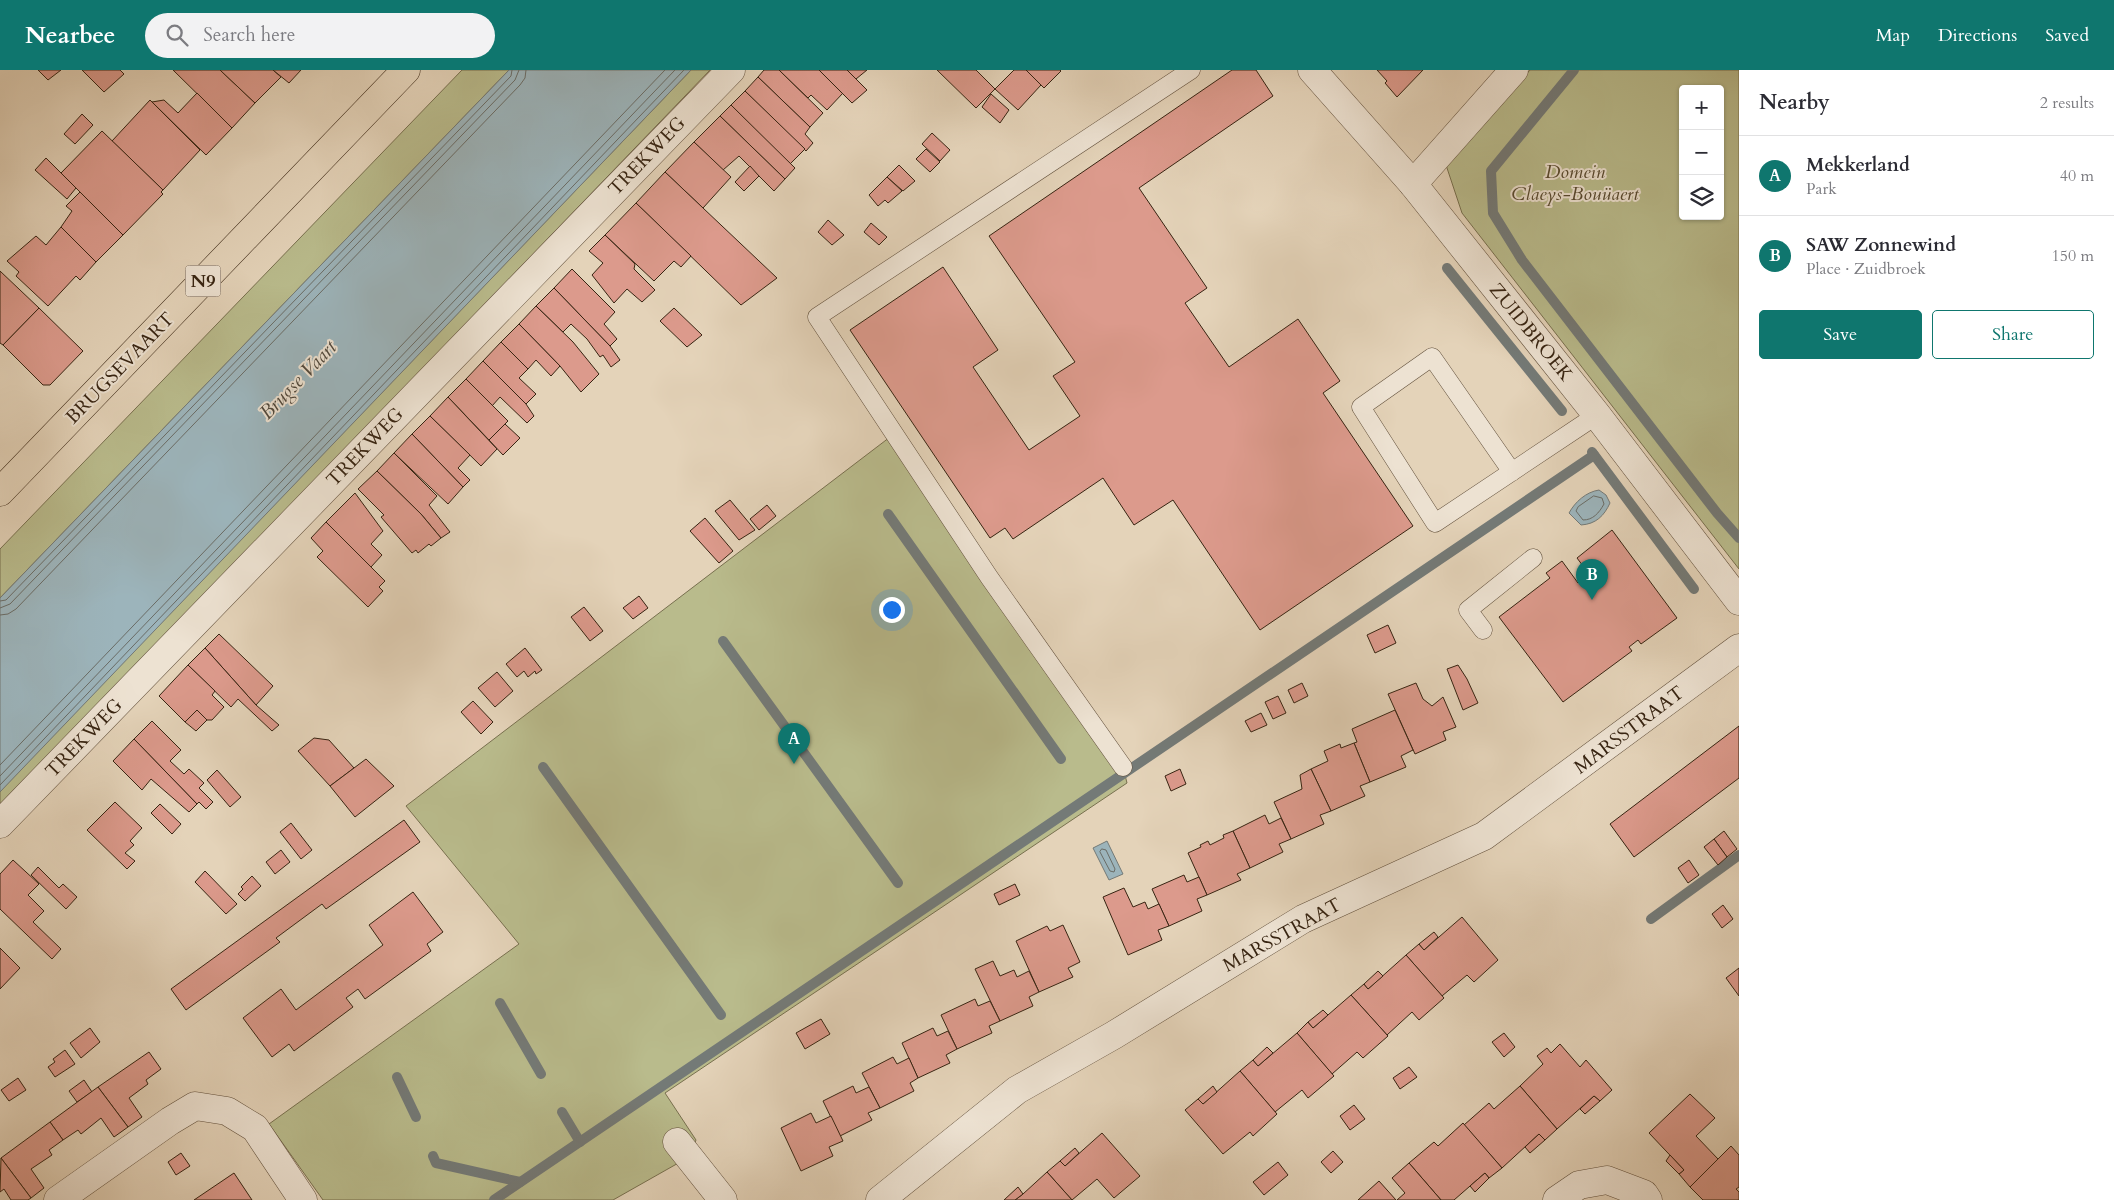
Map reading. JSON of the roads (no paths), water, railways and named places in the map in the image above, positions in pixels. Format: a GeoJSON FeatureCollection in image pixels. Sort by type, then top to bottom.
{"type":"FeatureCollection","features":[{"type":"Feature","properties":{"kind":"main road","name":"BRUGSEVAART"},"geometry":{"type":"LineString","coordinates":[[0,492],[406,70]]}},
{"type":"Feature","properties":{"kind":"street","name":"TREKWEG"},"geometry":{"type":"LineString","coordinates":[[0,824],[731,70]]}},
{"type":"Feature","properties":{"kind":"street","name":"ZUIDBROEK"},"geometry":{"type":"LineString","coordinates":[[1312,70],[1413,184],[1597,415],[1739,601]]}},
{"type":"Feature","properties":{"kind":"street"},"geometry":{"type":"LineString","coordinates":[[1413,184],[1514,70]]}},
{"type":"Feature","properties":{"kind":"street","name":"MARSSTRAAT"},"geometry":{"type":"LineString","coordinates":[[880,1200],[1017,1090],[1114,1035],[1303,919],[1484,836],[1739,648]]}},
{"type":"Feature","properties":{"kind":"street"},"geometry":{"type":"LineString","coordinates":[[58,1200],[170,1121],[195,1106],[226,1111],[255,1128],[303,1200]]}},
{"type":"Feature","properties":{"kind":"street"},"geometry":{"type":"LineString","coordinates":[[677,1142],[723,1200]]}},
{"type":"Feature","properties":{"kind":"street"},"geometry":{"type":"LineString","coordinates":[[1557,1200],[1579,1184],[1607,1180],[1644,1194],[1648,1200]]}},
{"type":"Feature","properties":{"kind":"lane"},"geometry":{"type":"LineString","coordinates":[[1123,767],[989,577],[817,317],[1190,70]]}},
{"type":"Feature","properties":{"kind":"lane"},"geometry":{"type":"LineString","coordinates":[[1512,472],[1432,357],[1361,407],[1435,523],[1512,472],[1597,415]]}},
{"type":"Feature","properties":{"kind":"lane"},"geometry":{"type":"LineString","coordinates":[[1483,630],[1468,610],[1533,558]]}},
{"type":"Feature","properties":{"kind":"water","name":"Brugse Vaart"},"geometry":{"type":"Polygon","coordinates":[[[509,70],[691,70],[0,792],[0,598],[509,70]]]}},
{"type":"Feature","properties":{"kind":"water"},"geometry":{"type":"Polygon","coordinates":[[[1599,490],[1606,495],[1610,503],[1608,508],[1595,521],[1581,525],[1569,513],[1581,498],[1599,490]]]}},
{"type":"Feature","properties":{"kind":"water"},"geometry":{"type":"Polygon","coordinates":[[[1107,841],[1123,874],[1109,880],[1093,848],[1107,841]]]}},
{"type":"Feature","properties":{"kind":"waterway"},"geometry":{"type":"LineString","coordinates":[[1574,70],[1491,171],[1493,213],[1522,260],[1717,513],[1739,538]]}},
{"type":"Feature","properties":{"kind":"waterway"},"geometry":{"type":"LineString","coordinates":[[1447,268],[1562,411]]}},
{"type":"Feature","properties":{"kind":"waterway"},"geometry":{"type":"LineString","coordinates":[[1592,452],[1694,589]]}},
{"type":"Feature","properties":{"kind":"waterway"},"geometry":{"type":"LineString","coordinates":[[494,1200],[1594,455]]}},
{"type":"Feature","properties":{"kind":"waterway"},"geometry":{"type":"LineString","coordinates":[[888,514],[1061,759]]}},
{"type":"Feature","properties":{"kind":"waterway"},"geometry":{"type":"LineString","coordinates":[[723,641],[898,883]]}},
{"type":"Feature","properties":{"kind":"waterway"},"geometry":{"type":"LineString","coordinates":[[543,767],[721,1015]]}},
{"type":"Feature","properties":{"kind":"waterway"},"geometry":{"type":"LineString","coordinates":[[1651,919],[1739,855]]}},
{"type":"Feature","properties":{"kind":"waterway"},"geometry":{"type":"LineString","coordinates":[[500,1003],[541,1074]]}},
{"type":"Feature","properties":{"kind":"waterway"},"geometry":{"type":"LineString","coordinates":[[397,1077],[416,1117]]}},
{"type":"Feature","properties":{"kind":"waterway"},"geometry":{"type":"LineString","coordinates":[[562,1112],[580,1142]]}},
{"type":"Feature","properties":{"kind":"waterway"},"geometry":{"type":"LineString","coordinates":[[433,1156],[436,1163],[520,1182]]}},
{"type":"Feature","properties":{"kind":"place","name":"SAW Zonnewind"},"geometry":{"type":"Point","coordinates":[1592,600]}},
{"type":"Feature","properties":{"kind":"place","name":"Mekkerland"},"geometry":{"type":"Point","coordinates":[794,764]}},
{"type":"Feature","properties":{"kind":"park label","name":"Domein Claeys-Bouüaert"},"geometry":{"type":"Point","coordinates":[1575,183]}}]}
